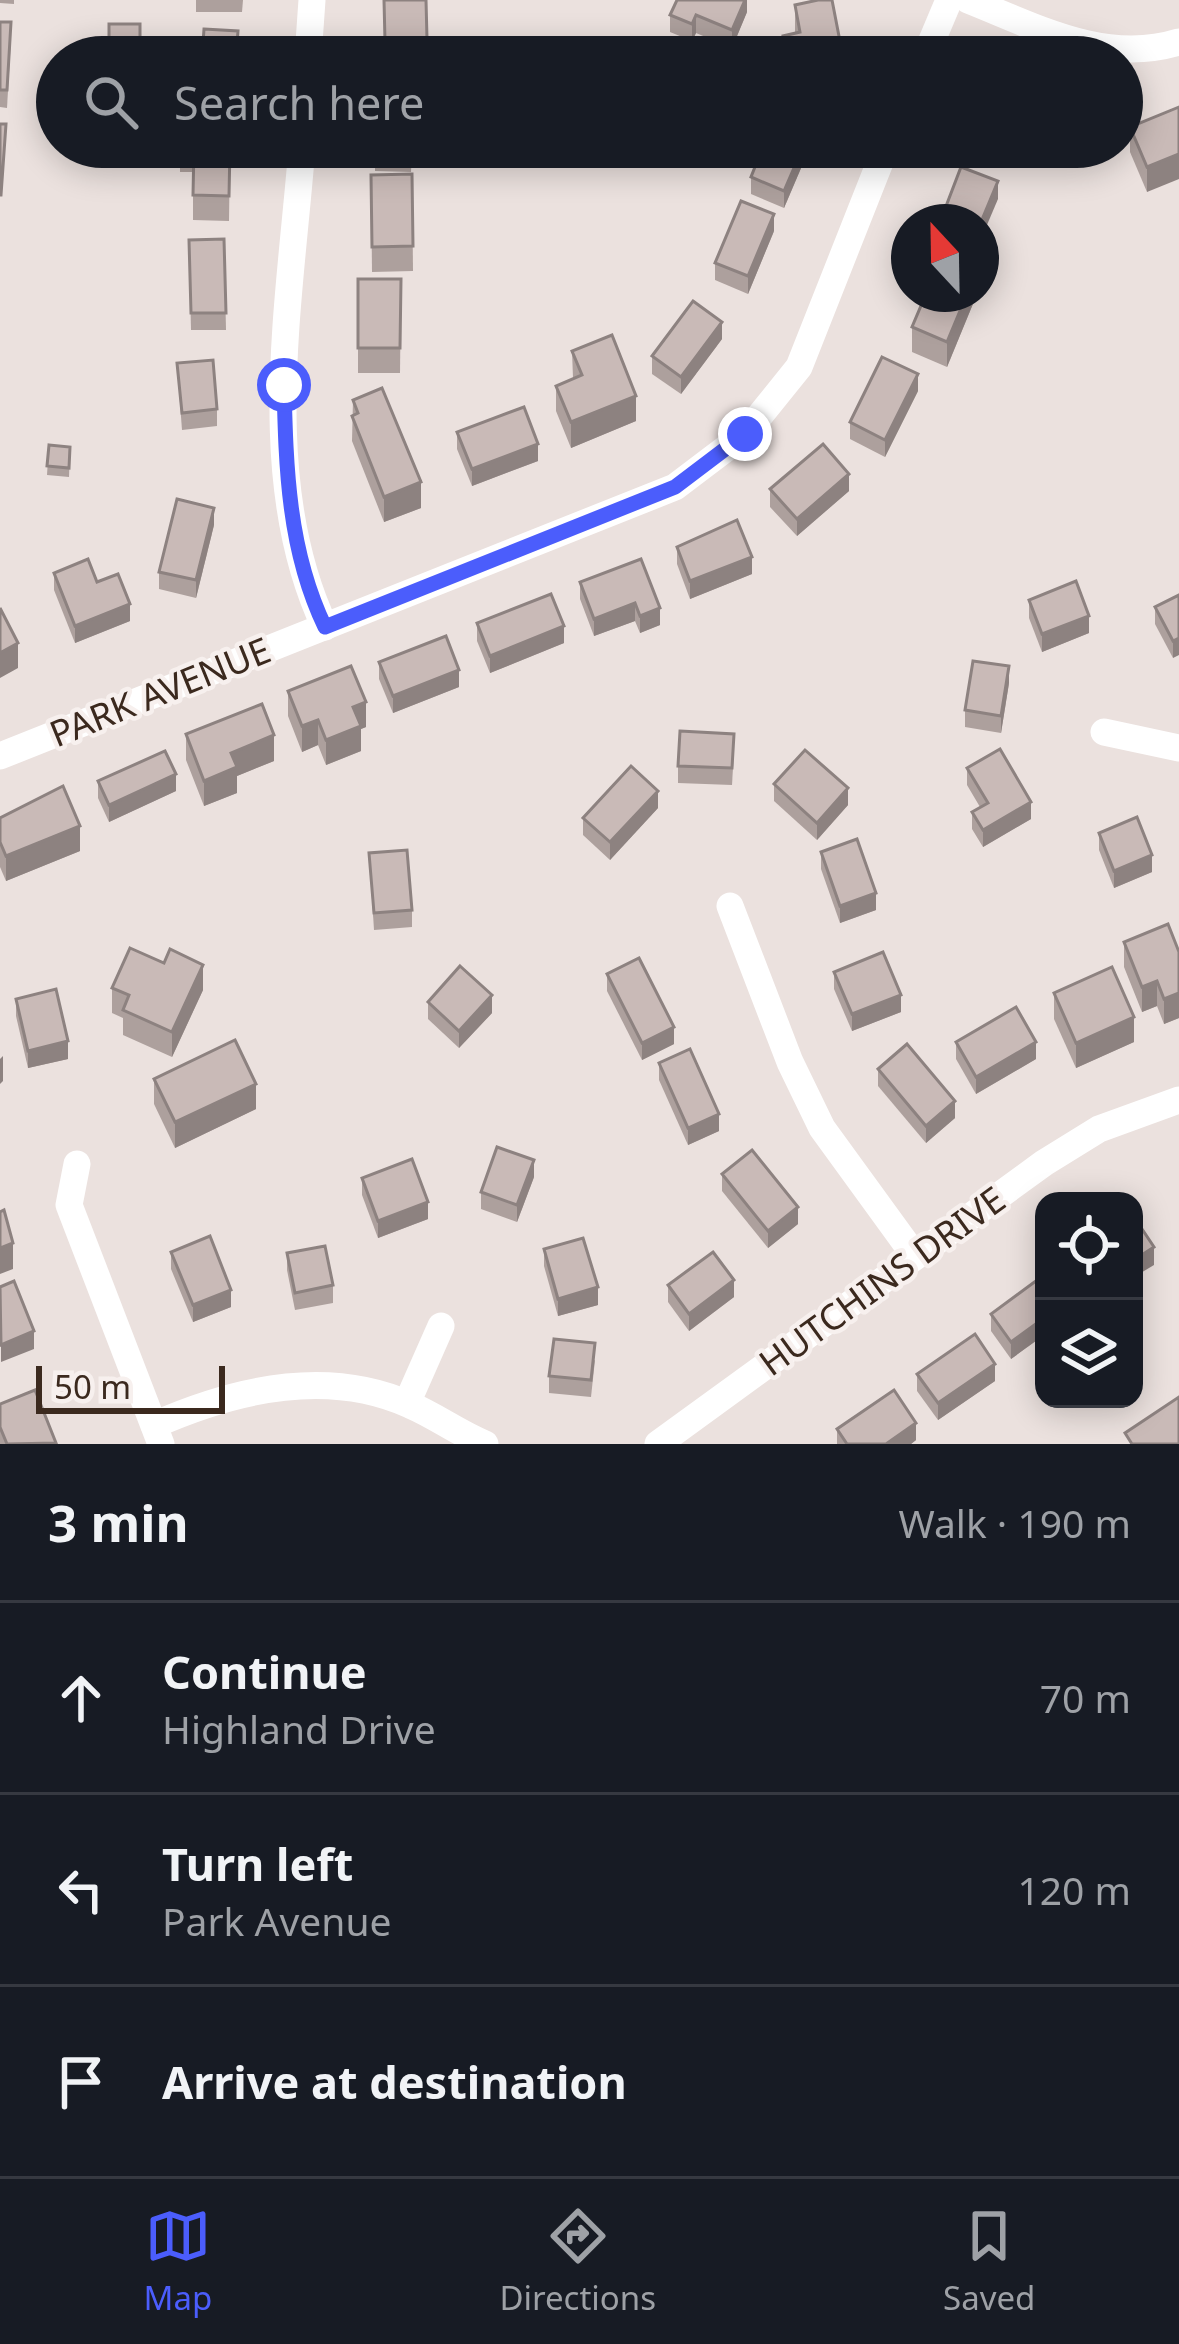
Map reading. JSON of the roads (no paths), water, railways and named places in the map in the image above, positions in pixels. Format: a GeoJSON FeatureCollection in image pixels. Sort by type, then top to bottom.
{"type":"FeatureCollection","features":[{"type":"Feature","properties":{"kind":"street"},"geometry":{"type":"LineString","coordinates":[[309,36],[312,0]]}},
{"type":"Feature","properties":{"kind":"street"},"geometry":{"type":"LineString","coordinates":[[934,36],[949,0]]}},
{"type":"Feature","properties":{"kind":"street"},"geometry":{"type":"LineString","coordinates":[[968,0],[1065,36]]}},
{"type":"Feature","properties":{"kind":"street"},"geometry":{"type":"LineString","coordinates":[[1143,49],[1179,42]]}},
{"type":"Feature","properties":{"kind":"street"},"geometry":{"type":"LineString","coordinates":[[300,168],[284,385],[286,470],[306,588],[325,627]]}},
{"type":"Feature","properties":{"kind":"street","name":"PARK AVENUE"},"geometry":{"type":"LineString","coordinates":[[0,756],[675,487],[745,434],[799,367],[878,168]]}},
{"type":"Feature","properties":{"kind":"street"},"geometry":{"type":"LineString","coordinates":[[1104,732],[1179,748]]}},
{"type":"Feature","properties":{"kind":"street"},"geometry":{"type":"LineString","coordinates":[[730,906],[790,1062],[822,1128],[915,1256]]}},
{"type":"Feature","properties":{"kind":"street","name":"HUTCHINS DRIVE"},"geometry":{"type":"LineString","coordinates":[[658,1444],[915,1256],[1099,1130],[1179,1100]]}},
{"type":"Feature","properties":{"kind":"street"},"geometry":{"type":"LineString","coordinates":[[77,1163],[69,1205],[157,1434],[193,1408],[284,1385],[328,1385],[407,1403],[485,1444]]}},
{"type":"Feature","properties":{"kind":"street"},"geometry":{"type":"LineString","coordinates":[[407,1403],[441,1326]]}}]}
